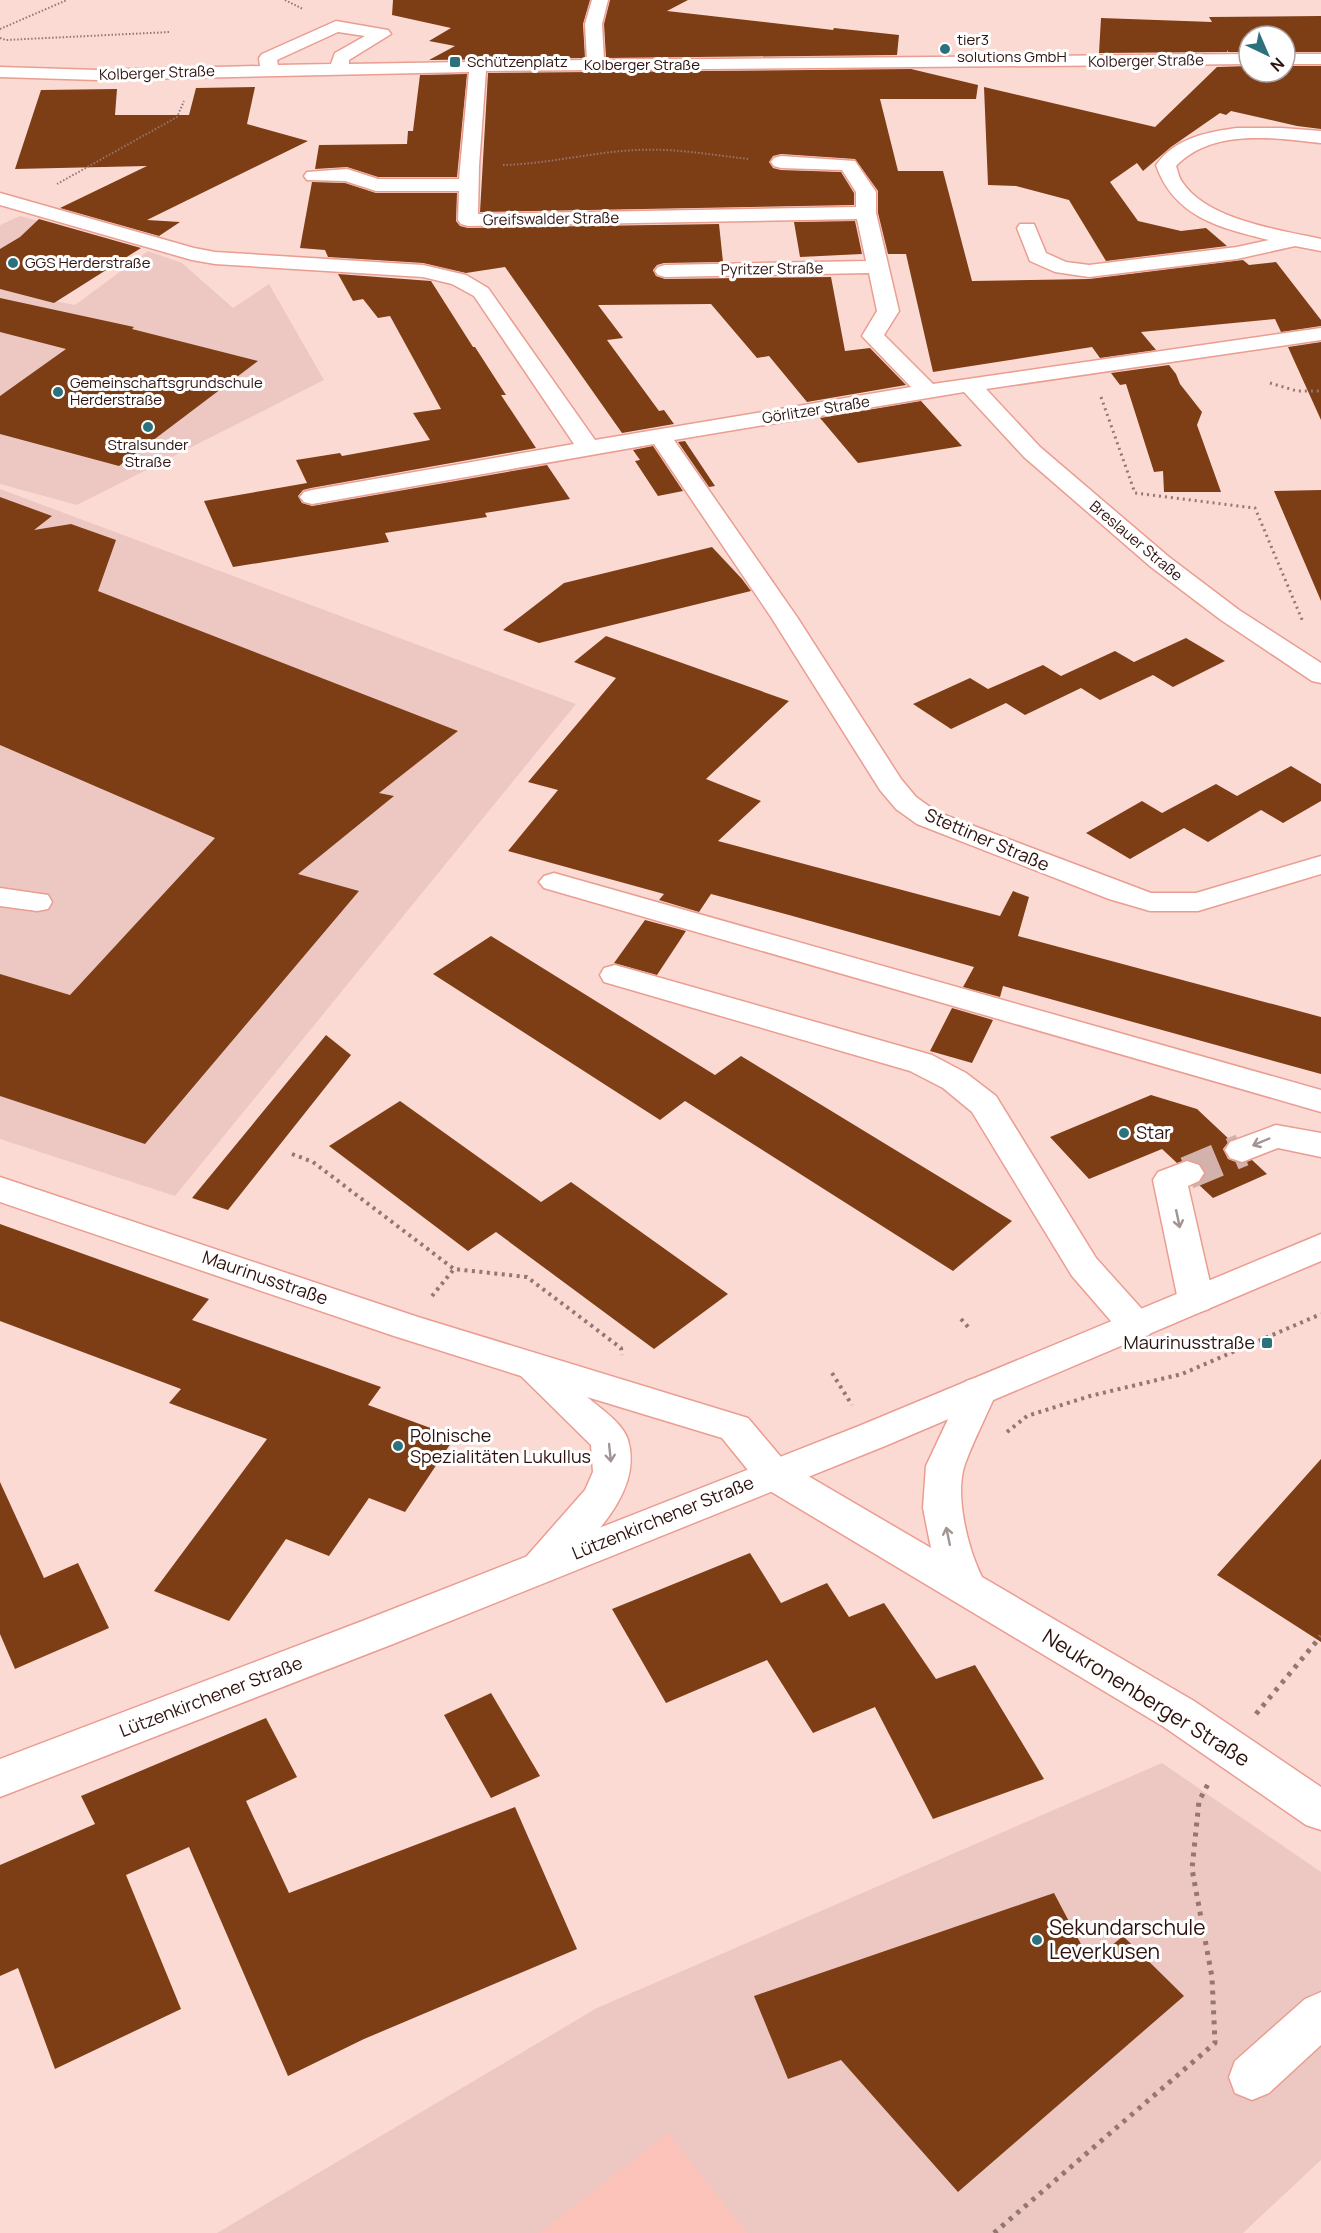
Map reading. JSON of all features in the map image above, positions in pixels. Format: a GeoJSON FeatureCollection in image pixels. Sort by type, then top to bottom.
{"type":"FeatureCollection","features":[{"type":"Feature","properties":{"kind":"street"},"geometry":{"type":"LineString","coordinates":[[596,66],[594,11],[600,0]]}},
{"type":"Feature","properties":{"kind":"street"},"geometry":{"type":"LineString","coordinates":[[269,70],[268,58],[336,26],[382,34],[341,57],[339,68]]}},
{"type":"Feature","properties":{"kind":"street","name":"Kolberger Straße"},"geometry":{"type":"LineString","coordinates":[[0,72],[97,75],[478,66],[1237,59]]}},
{"type":"Feature","properties":{"kind":"street"},"geometry":{"type":"LineString","coordinates":[[1297,59],[1321,59]]}},
{"type":"Feature","properties":{"kind":"street","name":"Greifswalder Straße"},"geometry":{"type":"LineString","coordinates":[[478,66],[469,175],[468,220],[866,213]]}},
{"type":"Feature","properties":{"kind":"street"},"geometry":{"type":"LineString","coordinates":[[1321,137],[1270,133],[1216,136],[1183,148],[1173,154],[1166,165],[1171,182],[1180,193],[1214,216],[1240,226],[1321,245]]}},
{"type":"Feature","properties":{"kind":"street"},"geometry":{"type":"LineString","coordinates":[[782,162],[848,165],[866,192],[866,213],[888,311],[873,336],[927,391]]}},
{"type":"Feature","properties":{"kind":"street"},"geometry":{"type":"LineString","coordinates":[[314,176],[347,175],[376,185],[469,175]]}},
{"type":"Feature","properties":{"kind":"street"},"geometry":{"type":"LineString","coordinates":[[6,206],[215,258],[423,271],[459,279],[481,292],[589,448]]}},
{"type":"Feature","properties":{"kind":"street"},"geometry":{"type":"LineString","coordinates":[[1027,228],[1037,257],[1062,268],[1089,271],[1237,253],[1297,239]]}},
{"type":"Feature","properties":{"kind":"street","name":"Pyritzer Straße"},"geometry":{"type":"LineString","coordinates":[[665,271],[879,267]]}},
{"type":"Feature","properties":{"kind":"street","name":"Görlitzer Straße"},"geometry":{"type":"LineString","coordinates":[[312,497],[927,391],[1090,365],[1321,334]]}},
{"type":"Feature","properties":{"kind":"street","name":"Breslauer Straße"},"geometry":{"type":"LineString","coordinates":[[970,385],[1032,452],[1160,562],[1230,615],[1321,675]]}},
{"type":"Feature","properties":{"kind":"street","name":"Stettiner Straße"},"geometry":{"type":"LineString","coordinates":[[660,436],[784,617],[890,784],[906,803],[927,818],[1099,886],[1150,903],[1198,902],[1321,865]]}},
{"type":"Feature","properties":{"kind":"street"},"geometry":{"type":"LineString","coordinates":[[554,882],[1321,1101]]}},
{"type":"Feature","properties":{"kind":"street"},"geometry":{"type":"LineString","coordinates":[[0,897],[37,902]]}},
{"type":"Feature","properties":{"kind":"street"},"geometry":{"type":"LineString","coordinates":[[615,975],[921,1063],[953,1078],[969,1089],[984,1104],[1084,1267],[1136,1326]]}},
{"type":"Feature","properties":{"kind":"street"},"geometry":{"type":"LineString","coordinates":[[1242,1150],[1276,1136],[1321,1145]]}},
{"type":"Feature","properties":{"kind":"street"},"geometry":{"type":"LineString","coordinates":[[1187,1173],[1170,1180],[1196,1300]]}},
{"type":"Feature","properties":{"kind":"street","name":"Maurinusstraße"},"geometry":{"type":"LineString","coordinates":[[0,1189],[407,1327],[735,1428],[773,1474]]}},
{"type":"Feature","properties":{"kind":"street","name":"Lützenkirchener Straße"},"geometry":{"type":"LineString","coordinates":[[0,1778],[872,1436],[1321,1247]]}},
{"type":"Feature","properties":{"kind":"street","name":"Maurinusstraße"},"geometry":{"type":"LineString","coordinates":[[531,1365],[609,1440],[612,1472],[600,1499],[540,1568]]}},
{"type":"Feature","properties":{"kind":"street"},"geometry":{"type":"LineString","coordinates":[[968,1590],[953,1559],[942,1508],[945,1466],[979,1391]]}},
{"type":"Feature","properties":{"kind":"street","name":"Neukronenberger Straße"},"geometry":{"type":"LineString","coordinates":[[773,1474],[1179,1714],[1321,1810]]}},
{"type":"Feature","properties":{"kind":"street"},"geometry":{"type":"LineString","coordinates":[[1252,2077],[1321,2014]]}},
{"type":"Feature","properties":{"kind":"path"},"geometry":{"type":"LineString","coordinates":[[0,29],[66,0]]}},
{"type":"Feature","properties":{"kind":"path"},"geometry":{"type":"LineString","coordinates":[[0,38],[170,32]]}},
{"type":"Feature","properties":{"kind":"path"},"geometry":{"type":"LineString","coordinates":[[6,206],[177,117],[189,90],[178,86],[172,73]]}},
{"type":"Feature","properties":{"kind":"path"},"geometry":{"type":"LineString","coordinates":[[469,175],[636,150],[672,150],[782,162]]}},
{"type":"Feature","properties":{"kind":"path"},"geometry":{"type":"LineString","coordinates":[[1090,365],[1135,493],[1255,508],[1304,627],[1282,650]]}},
{"type":"Feature","properties":{"kind":"path"},"geometry":{"type":"LineString","coordinates":[[1270,383],[1297,391],[1321,391]]}},
{"type":"Feature","properties":{"kind":"path"},"geometry":{"type":"LineString","coordinates":[[292,1154],[313,1162],[454,1269],[527,1277],[621,1348],[627,1394]]}},
{"type":"Feature","properties":{"kind":"path"},"geometry":{"type":"LineString","coordinates":[[1027,1416],[1090,1396],[1182,1374],[1321,1314]]}},
{"type":"Feature","properties":{"kind":"path"},"geometry":{"type":"LineString","coordinates":[[961,1319],[969,1328]]}},
{"type":"Feature","properties":{"kind":"path"},"geometry":{"type":"LineString","coordinates":[[1262,1339],[1267,1343]]}},
{"type":"Feature","properties":{"kind":"path"},"geometry":{"type":"LineString","coordinates":[[1194,1368],[1199,1374]]}},
{"type":"Feature","properties":{"kind":"path"},"geometry":{"type":"LineString","coordinates":[[994,2233],[1215,2043],[1212,1977],[1192,1869],[1199,1801],[1227,1747],[1321,1636]]}},
{"type":"Feature","properties":{"kind":"shaded area"},"geometry":{"type":"Polygon","coordinates":[[[20,216],[101,238],[16,293],[75,305],[148,251],[182,263],[233,308],[269,284],[324,380],[77,505],[0,484],[0,225],[20,216]]]}},
{"type":"Feature","properties":{"kind":"shaded area"},"geometry":{"type":"Polygon","coordinates":[[[0,489],[576,704],[175,1196],[0,1139],[0,489]]]}},
{"type":"Feature","properties":{"kind":"shaded area","name":"Sekundarschule Leverkusen"},"geometry":{"type":"Polygon","coordinates":[[[1162,1763],[1321,1872],[1321,2160],[1243,2233],[217,2233],[597,2008],[1162,1763]]]}},
{"type":"Feature","properties":{"kind":"shaded area"},"geometry":{"type":"Polygon","coordinates":[[[668,2133],[747,2233],[539,2233],[668,2133]]]}},
{"type":"Feature","properties":{"kind":"building"},"geometry":{"type":"Polygon","coordinates":[[[393,0],[590,0],[583,24],[585,58],[429,60],[455,46],[429,41],[451,28],[392,15],[393,0]]]}},
{"type":"Feature","properties":{"kind":"building"},"geometry":{"type":"Polygon","coordinates":[[[610,0],[688,0],[667,11],[833,30],[834,28],[899,35],[897,55],[606,58],[604,24],[610,0]]]}},
{"type":"Feature","properties":{"kind":"building"},"geometry":{"type":"Polygon","coordinates":[[[1321,16],[1321,52],[1297,52],[1297,24],[1237,24],[1237,52],[1227,50],[1227,52],[1099,53],[1101,18],[1212,22],[1209,17],[1321,16]]]}},
{"type":"Feature","properties":{"kind":"building"},"geometry":{"type":"Polygon","coordinates":[[[1237,66],[1237,84],[1297,84],[1297,66],[1321,66],[1321,129],[1231,111],[1226,115],[1220,113],[1171,147],[1143,171],[1137,163],[1110,182],[1138,221],[1181,231],[1206,228],[1227,246],[1106,261],[1069,200],[1016,186],[988,185],[984,87],[1155,127],[1217,67],[1237,66]]]}},
{"type":"Feature","properties":{"kind":"building"},"geometry":{"type":"Polygon","coordinates":[[[911,69],[978,85],[976,99],[880,99],[898,171],[943,171],[972,281],[1089,279],[1243,260],[1249,265],[1276,262],[1321,320],[1321,326],[1281,332],[1275,319],[1141,332],[1156,350],[1100,358],[1092,347],[933,372],[906,254],[888,254],[878,213],[878,191],[855,159],[781,154],[773,156],[769,162],[773,168],[781,170],[841,172],[854,193],[854,205],[480,212],[488,73],[911,69]]]}},
{"type":"Feature","properties":{"kind":"building"},"geometry":{"type":"Polygon","coordinates":[[[467,74],[457,177],[378,177],[347,167],[315,169],[319,145],[407,144],[408,131],[413,131],[420,75],[467,74]]]}},
{"type":"Feature","properties":{"kind":"building"},"geometry":{"type":"Polygon","coordinates":[[[255,87],[247,124],[308,141],[147,220],[180,222],[159,236],[60,208],[147,166],[15,169],[41,90],[117,89],[115,115],[189,115],[196,88],[255,87]]]}},
{"type":"Feature","properties":{"kind":"building"},"geometry":{"type":"Polygon","coordinates":[[[312,182],[345,183],[376,193],[457,193],[456,221],[460,226],[468,228],[719,224],[723,262],[664,263],[657,265],[653,270],[656,276],[665,279],[831,277],[845,351],[870,348],[906,385],[807,402],[769,356],[757,358],[711,304],[598,305],[623,338],[607,340],[659,411],[664,410],[674,424],[622,433],[505,267],[466,273],[423,263],[328,257],[325,250],[300,248],[312,182]]]}},
{"type":"Feature","properties":{"kind":"building"},"geometry":{"type":"Polygon","coordinates":[[[39,219],[141,248],[54,303],[0,289],[0,249],[20,237],[39,219]]]}},
{"type":"Feature","properties":{"kind":"building"},"geometry":{"type":"Polygon","coordinates":[[[855,221],[862,254],[800,257],[794,222],[855,221]]]}},
{"type":"Feature","properties":{"kind":"building"},"geometry":{"type":"Polygon","coordinates":[[[338,274],[431,281],[506,395],[501,395],[536,448],[311,488],[303,490],[298,496],[302,503],[312,506],[547,465],[570,499],[485,513],[487,517],[385,533],[389,542],[233,567],[204,501],[307,483],[296,460],[340,453],[342,456],[430,440],[413,413],[441,409],[390,316],[378,318],[363,299],[353,301],[338,274]]]}},
{"type":"Feature","properties":{"kind":"building"},"geometry":{"type":"Polygon","coordinates":[[[0,298],[134,327],[132,329],[258,361],[119,466],[0,434],[0,396],[66,349],[0,332],[0,298]]]}},
{"type":"Feature","properties":{"kind":"building"},"geometry":{"type":"Polygon","coordinates":[[[1321,342],[1321,420],[1288,347],[1321,342]]]}},
{"type":"Feature","properties":{"kind":"building"},"geometry":{"type":"Polygon","coordinates":[[[1169,365],[1180,384],[1202,412],[1197,425],[1221,492],[1164,492],[1163,471],[1154,472],[1126,384],[1120,385],[1111,373],[1169,365]]]}},
{"type":"Feature","properties":{"kind":"building"},"geometry":{"type":"Polygon","coordinates":[[[921,401],[962,446],[858,463],[820,418],[921,401]]]}},
{"type":"Feature","properties":{"kind":"building"},"geometry":{"type":"Polygon","coordinates":[[[685,441],[715,486],[709,487],[678,442],[685,441]]]}},
{"type":"Feature","properties":{"kind":"building"},"geometry":{"type":"Polygon","coordinates":[[[653,446],[683,491],[658,496],[635,461],[640,460],[633,450],[653,446]]]}},
{"type":"Feature","properties":{"kind":"building"},"geometry":{"type":"Polygon","coordinates":[[[1321,490],[1321,601],[1274,491],[1321,490]]]}},
{"type":"Feature","properties":{"kind":"building"},"geometry":{"type":"Polygon","coordinates":[[[0,497],[52,516],[34,530],[71,524],[116,540],[98,591],[458,731],[379,793],[394,796],[298,874],[359,891],[145,1144],[0,1096],[0,974],[70,995],[215,838],[0,745],[0,497]]]}},
{"type":"Feature","properties":{"kind":"building"},"geometry":{"type":"Polygon","coordinates":[[[712,547],[751,591],[539,643],[503,630],[564,583],[712,547]]]}},
{"type":"Feature","properties":{"kind":"building"},"geometry":{"type":"Polygon","coordinates":[[[606,636],[789,701],[706,779],[761,801],[718,841],[1000,916],[1013,891],[1029,897],[1018,936],[1321,1017],[1321,1074],[1003,986],[1000,997],[963,987],[974,967],[789,915],[711,894],[699,912],[659,900],[664,894],[508,851],[558,790],[528,782],[616,678],[574,662],[606,636]]]}},
{"type":"Feature","properties":{"kind":"building"},"geometry":{"type":"Polygon","coordinates":[[[1186,638],[1225,661],[1173,687],[1153,675],[1100,700],[1081,688],[1025,715],[1006,703],[951,729],[913,704],[970,678],[988,689],[1043,665],[1061,676],[1115,651],[1134,662],[1186,638]]]}},
{"type":"Feature","properties":{"kind":"building"},"geometry":{"type":"Polygon","coordinates":[[[1291,766],[1321,784],[1321,801],[1283,823],[1261,810],[1208,842],[1184,828],[1130,859],[1086,833],[1142,801],[1162,813],[1216,784],[1237,796],[1291,766]]]}},
{"type":"Feature","properties":{"kind":"building"},"geometry":{"type":"Polygon","coordinates":[[[645,920],[686,931],[657,975],[614,963],[645,920]]]}},
{"type":"Feature","properties":{"kind":"building"},"geometry":{"type":"Polygon","coordinates":[[[491,936],[715,1075],[741,1056],[1012,1221],[953,1271],[685,1101],[660,1120],[433,974],[491,936]]]}},
{"type":"Feature","properties":{"kind":"building"},"geometry":{"type":"Polygon","coordinates":[[[952,1008],[993,1020],[972,1063],[930,1051],[952,1008]]]}},
{"type":"Feature","properties":{"kind":"building"},"geometry":{"type":"Polygon","coordinates":[[[326,1035],[351,1055],[228,1210],[192,1198],[326,1035]]]}},
{"type":"Feature","properties":{"kind":"building"},"geometry":{"type":"Polygon","coordinates":[[[1151,1095],[1197,1109],[1230,1140],[1223,1149],[1228,1159],[1241,1164],[1252,1160],[1267,1174],[1213,1198],[1198,1184],[1206,1174],[1201,1164],[1188,1159],[1177,1163],[1162,1149],[1089,1179],[1050,1137],[1151,1095]]]}},
{"type":"Feature","properties":{"kind":"building"},"geometry":{"type":"Polygon","coordinates":[[[400,1101],[541,1202],[571,1182],[728,1294],[654,1349],[496,1232],[468,1251],[329,1146],[400,1101]]]}},
{"type":"Feature","properties":{"kind":"building"},"geometry":{"type":"Polygon","coordinates":[[[0,1224],[209,1299],[192,1320],[381,1387],[368,1405],[455,1437],[405,1512],[369,1498],[329,1556],[286,1539],[229,1621],[154,1591],[267,1439],[169,1403],[181,1389],[0,1321],[0,1224]]]}},
{"type":"Feature","properties":{"kind":"building"},"geometry":{"type":"Polygon","coordinates":[[[1321,1459],[1321,1642],[1217,1575],[1321,1459]]]}},
{"type":"Feature","properties":{"kind":"building"},"geometry":{"type":"Polygon","coordinates":[[[0,1482],[44,1578],[78,1563],[109,1628],[15,1669],[0,1634],[0,1482]]]}},
{"type":"Feature","properties":{"kind":"building"},"geometry":{"type":"Polygon","coordinates":[[[750,1553],[781,1603],[827,1583],[849,1617],[884,1603],[936,1679],[975,1665],[1044,1779],[933,1819],[875,1707],[813,1733],[767,1660],[666,1703],[612,1609],[750,1553]]]}},
{"type":"Feature","properties":{"kind":"building"},"geometry":{"type":"Polygon","coordinates":[[[491,1693],[540,1776],[491,1798],[444,1715],[491,1693]]]}},
{"type":"Feature","properties":{"kind":"building"},"geometry":{"type":"Polygon","coordinates":[[[266,1718],[297,1777],[246,1801],[289,1893],[515,1807],[577,1949],[364,2039],[288,2076],[189,1847],[126,1875],[181,2009],[55,2069],[18,1968],[0,1976],[0,1865],[95,1824],[81,1796],[266,1718]]]}},
{"type":"Feature","properties":{"kind":"building"},"geometry":{"type":"Polygon","coordinates":[[[1054,1893],[1091,1963],[1123,1936],[1184,1996],[958,2192],[841,2060],[788,2079],[754,1996],[1054,1893]]]}},
{"type":"Feature","properties":{"kind":"tunnel"},"geometry":{"type":"LineString","coordinates":[[1187,1173],[1242,1150]]}},
{"type":"Feature","properties":{"kind":"place","name":"tier3 solutions GmbH"},"geometry":{"type":"Point","coordinates":[945,49]}},
{"type":"Feature","properties":{"kind":"place","name":"Schützenplatz"},"geometry":{"type":"Point","coordinates":[455,62]}},
{"type":"Feature","properties":{"kind":"place","name":"GGS Herderstraße"},"geometry":{"type":"Point","coordinates":[13,263]}},
{"type":"Feature","properties":{"kind":"place","name":"Gemeinschaftsgrundschule Herderstraße"},"geometry":{"type":"Point","coordinates":[58,392]}},
{"type":"Feature","properties":{"kind":"place","name":"Stralsunder Straße"},"geometry":{"type":"Point","coordinates":[148,427]}},
{"type":"Feature","properties":{"kind":"place","name":"Star"},"geometry":{"type":"Point","coordinates":[1124,1133]}},
{"type":"Feature","properties":{"kind":"place","name":"Maurinusstraße"},"geometry":{"type":"Point","coordinates":[1267,1343]}},
{"type":"Feature","properties":{"kind":"place","name":"Polnische Spezialitäten Lukullus"},"geometry":{"type":"Point","coordinates":[398,1446]}},
{"type":"Feature","properties":{"kind":"place","name":"Sekundarschule Leverkusen"},"geometry":{"type":"Point","coordinates":[1037,1940]}}]}
